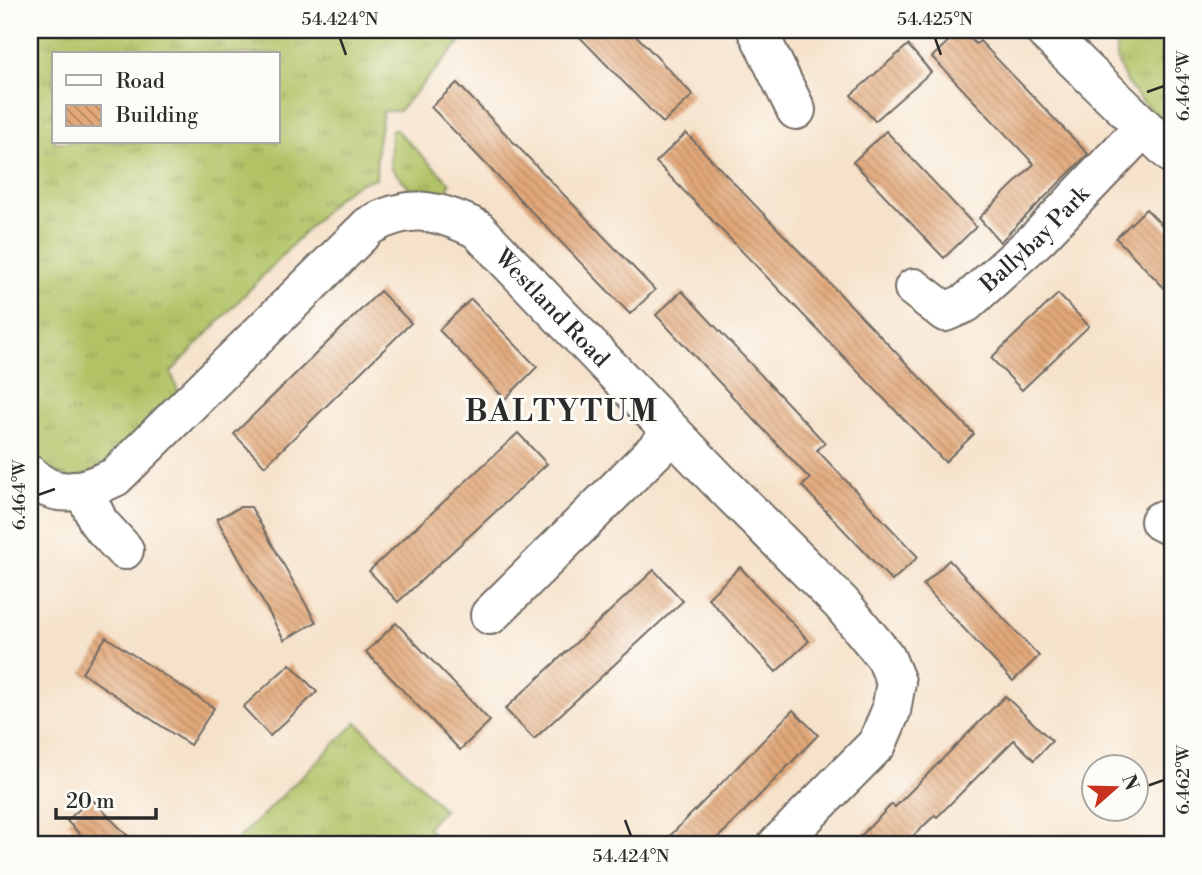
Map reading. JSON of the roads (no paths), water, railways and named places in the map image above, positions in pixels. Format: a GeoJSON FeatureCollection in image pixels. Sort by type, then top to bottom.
{"type":"FeatureCollection","features":[{"type":"Feature","properties":{"kind":"street"},"geometry":{"type":"LineString","coordinates":[[757,30],[796,110]]}},
{"type":"Feature","properties":{"kind":"street"},"geometry":{"type":"LineString","coordinates":[[1064,36],[1143,128],[1172,154]]}},
{"type":"Feature","properties":{"kind":"street","name":"Ballybay Park"},"geometry":{"type":"LineString","coordinates":[[914,288],[945,312],[966,303],[1039,237],[1143,128]]}},
{"type":"Feature","properties":{"kind":"street","name":"Westland Road"},"geometry":{"type":"LineString","coordinates":[[30,475],[38,484],[61,493],[85,491],[115,477],[369,226],[383,218],[418,211],[443,212],[477,229],[841,603],[886,658],[896,682],[891,711],[877,744],[777,845]]}},
{"type":"Feature","properties":{"kind":"street"},"geometry":{"type":"LineString","coordinates":[[490,615],[673,433]]}},
{"type":"Feature","properties":{"kind":"street"},"geometry":{"type":"LineString","coordinates":[[85,491],[99,523],[124,550]]}},
{"type":"Feature","properties":{"kind":"district","name":"BALTYTUM"},"geometry":{"type":"Point","coordinates":[562,411]}}]}
